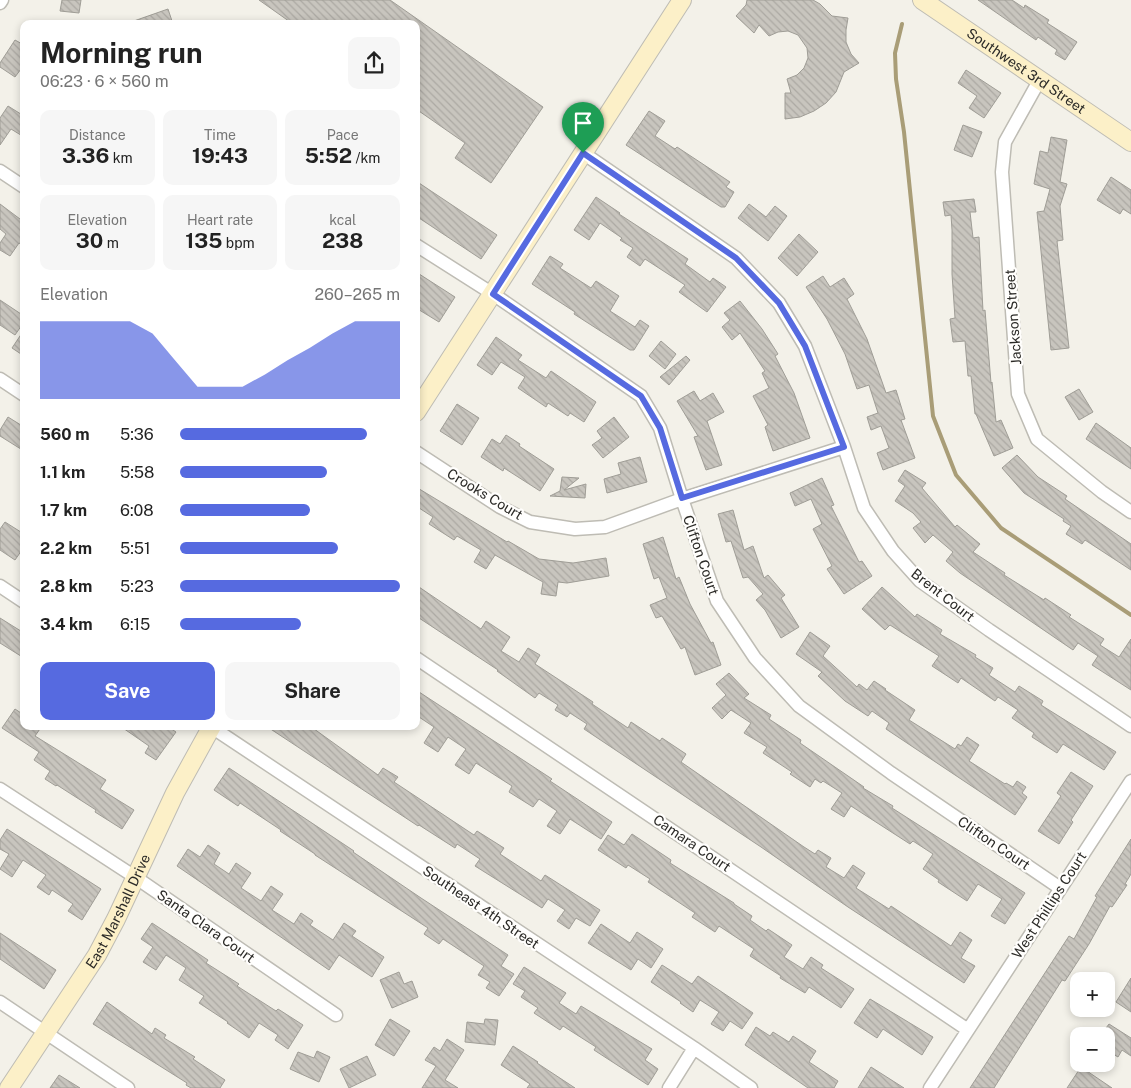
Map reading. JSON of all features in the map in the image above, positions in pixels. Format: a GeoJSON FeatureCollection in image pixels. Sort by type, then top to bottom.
{"type":"FeatureCollection","features":[{"type":"Feature","properties":{"kind":"main road"},"geometry":{"type":"LineString","coordinates":[[420,406],[682,0]]}},
{"type":"Feature","properties":{"kind":"main road","name":"Southwest 3rd Street"},"geometry":{"type":"LineString","coordinates":[[922,0],[1131,142]]}},
{"type":"Feature","properties":{"kind":"main road","name":"East Marshall Drive"},"geometry":{"type":"LineString","coordinates":[[9,1088],[97,955],[175,793],[209,730]]}},
{"type":"Feature","properties":{"kind":"street","name":"Jackson Street"},"geometry":{"type":"LineString","coordinates":[[1039,81],[1005,142],[1002,172],[1018,394],[1037,439],[1102,492],[1131,512]]}},
{"type":"Feature","properties":{"kind":"street","name":"Brent Court"},"geometry":{"type":"LineString","coordinates":[[583,153],[736,258],[779,303],[805,346],[844,447],[864,508],[893,551],[920,581],[1131,726]]}},
{"type":"Feature","properties":{"kind":"street"},"geometry":{"type":"LineString","coordinates":[[0,172],[20,185]]}},
{"type":"Feature","properties":{"kind":"street","name":"Clifton Court"},"geometry":{"type":"LineString","coordinates":[[420,248],[493,294],[641,396],[660,428],[717,601],[755,658],[799,706],[891,773],[1060,888]]}},
{"type":"Feature","properties":{"kind":"street"},"geometry":{"type":"LineString","coordinates":[[0,379],[20,392]]}},
{"type":"Feature","properties":{"kind":"street","name":"Crooks Court"},"geometry":{"type":"LineString","coordinates":[[420,455],[500,506],[530,522],[563,528],[605,527],[682,498],[844,447]]}},
{"type":"Feature","properties":{"kind":"street"},"geometry":{"type":"LineString","coordinates":[[0,586],[20,599]]}},
{"type":"Feature","properties":{"kind":"street","name":"Camara Court"},"geometry":{"type":"LineString","coordinates":[[420,661],[968,1030]]}},
{"type":"Feature","properties":{"kind":"street","name":"Southeast 4th Street"},"geometry":{"type":"LineString","coordinates":[[216,730],[694,1048],[751,1088]]}},
{"type":"Feature","properties":{"kind":"street","name":"West Phillips Court"},"geometry":{"type":"LineString","coordinates":[[930,1088],[1131,781]]}},
{"type":"Feature","properties":{"kind":"street","name":"Santa Clara Court"},"geometry":{"type":"LineString","coordinates":[[0,789],[135,877],[336,1015]]}},
{"type":"Feature","properties":{"kind":"street"},"geometry":{"type":"LineString","coordinates":[[0,1002],[128,1088]]}},
{"type":"Feature","properties":{"kind":"street"},"geometry":{"type":"LineString","coordinates":[[669,1088],[694,1048]]}},
{"type":"Feature","properties":{"kind":"building"},"geometry":{"type":"Polygon","coordinates":[[[62,0],[81,0],[79,13],[60,11],[62,0]]]}},
{"type":"Feature","properties":{"kind":"building"},"geometry":{"type":"Polygon","coordinates":[[[259,0],[390,0],[419,20],[287,20],[259,0]]]}},
{"type":"Feature","properties":{"kind":"building"},"geometry":{"type":"Polygon","coordinates":[[[747,0],[813,0],[832,16],[848,18],[846,42],[851,54],[859,63],[844,72],[836,92],[826,103],[800,117],[785,119],[785,93],[791,93],[787,79],[797,75],[804,68],[808,58],[807,48],[798,35],[788,31],[778,32],[769,36],[759,25],[754,33],[736,16],[746,5],[747,0]]]}},
{"type":"Feature","properties":{"kind":"building"},"geometry":{"type":"Polygon","coordinates":[[[978,0],[1012,0],[1024,8],[1025,5],[1049,20],[1047,23],[1077,42],[1065,60],[1055,54],[1057,50],[1038,37],[1036,40],[978,0]]]}},
{"type":"Feature","properties":{"kind":"building"},"geometry":{"type":"Polygon","coordinates":[[[168,9],[172,20],[137,20],[168,9]]]}},
{"type":"Feature","properties":{"kind":"building"},"geometry":{"type":"Polygon","coordinates":[[[420,21],[543,107],[491,183],[455,158],[465,143],[420,112],[420,21]]]}},
{"type":"Feature","properties":{"kind":"building"},"geometry":{"type":"Polygon","coordinates":[[[15,40],[20,43],[20,70],[15,77],[0,67],[0,63],[15,40]]]}},
{"type":"Feature","properties":{"kind":"building"},"geometry":{"type":"Polygon","coordinates":[[[966,70],[1001,93],[984,118],[969,108],[977,96],[958,83],[966,70]]]}},
{"type":"Feature","properties":{"kind":"building"},"geometry":{"type":"Polygon","coordinates":[[[8,106],[20,114],[20,135],[11,129],[0,145],[0,118],[8,106]]]}},
{"type":"Feature","properties":{"kind":"building"},"geometry":{"type":"Polygon","coordinates":[[[649,111],[665,121],[655,136],[675,149],[677,147],[730,182],[726,187],[734,192],[725,207],[721,207],[626,145],[649,111]]]}},
{"type":"Feature","properties":{"kind":"building"},"geometry":{"type":"Polygon","coordinates":[[[963,125],[982,132],[972,157],[954,150],[963,125]]]}},
{"type":"Feature","properties":{"kind":"building"},"geometry":{"type":"Polygon","coordinates":[[[1051,137],[1067,140],[1060,182],[1067,184],[1060,206],[1063,240],[1057,241],[1069,348],[1051,350],[1037,212],[1044,211],[1050,189],[1034,184],[1040,151],[1048,153],[1051,137]]]}},
{"type":"Feature","properties":{"kind":"building"},"geometry":{"type":"Polygon","coordinates":[[[1111,177],[1131,190],[1131,214],[1123,209],[1120,214],[1097,200],[1111,177]]]}},
{"type":"Feature","properties":{"kind":"building"},"geometry":{"type":"Polygon","coordinates":[[[420,184],[497,235],[481,259],[420,219],[420,184]]]}},
{"type":"Feature","properties":{"kind":"building"},"geometry":{"type":"Polygon","coordinates":[[[596,197],[688,259],[685,264],[710,282],[713,278],[726,287],[707,312],[679,292],[685,285],[645,259],[640,266],[627,257],[633,248],[600,223],[589,240],[574,230],[596,197]]]}},
{"type":"Feature","properties":{"kind":"building"},"geometry":{"type":"Polygon","coordinates":[[[974,199],[976,212],[970,212],[973,238],[979,237],[983,311],[985,310],[996,422],[1001,420],[1013,448],[994,456],[975,414],[971,376],[968,376],[965,341],[953,342],[950,319],[955,318],[952,230],[951,215],[945,216],[943,202],[974,199]]]}},
{"type":"Feature","properties":{"kind":"building"},"geometry":{"type":"Polygon","coordinates":[[[0,204],[20,219],[20,244],[10,256],[0,250],[0,243],[6,234],[0,229],[0,204]]]}},
{"type":"Feature","properties":{"kind":"building"},"geometry":{"type":"Polygon","coordinates":[[[749,204],[766,217],[775,206],[787,216],[768,241],[738,218],[749,204]]]}},
{"type":"Feature","properties":{"kind":"building"},"geometry":{"type":"Polygon","coordinates":[[[799,234],[818,252],[797,276],[778,258],[799,234]]]}},
{"type":"Feature","properties":{"kind":"building"},"geometry":{"type":"Polygon","coordinates":[[[550,256],[563,264],[560,268],[591,288],[596,281],[619,296],[610,311],[635,327],[640,320],[649,326],[634,350],[630,350],[574,314],[575,312],[532,284],[550,256]]]}},
{"type":"Feature","properties":{"kind":"building"},"geometry":{"type":"Polygon","coordinates":[[[420,275],[455,297],[439,322],[420,310],[420,275]]]}},
{"type":"Feature","properties":{"kind":"building"},"geometry":{"type":"Polygon","coordinates":[[[823,276],[830,287],[844,278],[854,294],[847,299],[867,339],[886,393],[896,390],[905,419],[901,420],[915,458],[883,470],[877,453],[889,448],[881,426],[871,430],[867,417],[878,413],[869,385],[857,389],[845,354],[827,319],[806,287],[823,276]]]}},
{"type":"Feature","properties":{"kind":"building"},"geometry":{"type":"Polygon","coordinates":[[[0,300],[20,313],[20,328],[15,335],[0,325],[0,300]]]}},
{"type":"Feature","properties":{"kind":"building"},"geometry":{"type":"Polygon","coordinates":[[[740,301],[762,329],[778,354],[775,356],[794,393],[810,438],[773,451],[765,427],[768,425],[753,396],[769,388],[762,373],[765,371],[740,333],[732,340],[722,327],[730,320],[724,313],[740,301]]]}},
{"type":"Feature","properties":{"kind":"building"},"geometry":{"type":"Polygon","coordinates":[[[20,336],[20,353],[12,348],[20,336]]]}},
{"type":"Feature","properties":{"kind":"building"},"geometry":{"type":"Polygon","coordinates":[[[496,337],[522,355],[518,360],[546,378],[551,371],[596,402],[584,422],[570,413],[568,416],[548,403],[546,407],[518,388],[525,377],[501,362],[492,375],[477,365],[496,337]]]}},
{"type":"Feature","properties":{"kind":"building"},"geometry":{"type":"Polygon","coordinates":[[[661,341],[676,354],[665,369],[649,356],[661,341]]]}},
{"type":"Feature","properties":{"kind":"building"},"geometry":{"type":"Polygon","coordinates":[[[686,356],[690,360],[669,385],[660,377],[686,356]]]}},
{"type":"Feature","properties":{"kind":"building"},"geometry":{"type":"Polygon","coordinates":[[[1079,389],[1093,412],[1079,420],[1065,397],[1079,389]]]}},
{"type":"Feature","properties":{"kind":"building"},"geometry":{"type":"Polygon","coordinates":[[[694,391],[700,401],[713,393],[724,412],[707,421],[722,465],[706,470],[694,437],[698,436],[677,401],[694,391]]]}},
{"type":"Feature","properties":{"kind":"building"},"geometry":{"type":"Polygon","coordinates":[[[457,404],[479,418],[462,445],[440,431],[457,404]]]}},
{"type":"Feature","properties":{"kind":"building"},"geometry":{"type":"Polygon","coordinates":[[[8,417],[20,424],[20,448],[0,436],[0,430],[8,417]]]}},
{"type":"Feature","properties":{"kind":"building"},"geometry":{"type":"Polygon","coordinates":[[[614,417],[629,437],[603,458],[592,445],[602,438],[597,431],[614,417]]]}},
{"type":"Feature","properties":{"kind":"building"},"geometry":{"type":"Polygon","coordinates":[[[1096,423],[1131,448],[1131,469],[1086,439],[1096,423]]]}},
{"type":"Feature","properties":{"kind":"building"},"geometry":{"type":"Polygon","coordinates":[[[506,435],[554,469],[540,491],[504,468],[503,471],[481,457],[492,439],[500,444],[506,435]]]}},
{"type":"Feature","properties":{"kind":"building"},"geometry":{"type":"Polygon","coordinates":[[[1017,455],[1038,477],[1067,496],[1065,499],[1131,544],[1131,570],[1085,540],[1082,544],[1066,534],[1071,526],[1063,521],[1064,519],[1024,493],[1002,468],[1017,455]]]}},
{"type":"Feature","properties":{"kind":"building"},"geometry":{"type":"Polygon","coordinates":[[[640,457],[647,482],[607,493],[604,479],[621,474],[618,463],[640,457]]]}},
{"type":"Feature","properties":{"kind":"building"},"geometry":{"type":"Polygon","coordinates":[[[905,470],[926,483],[922,488],[955,527],[957,525],[980,544],[973,552],[1005,573],[1004,575],[1071,615],[1069,617],[1104,639],[1100,645],[1119,657],[1131,639],[1131,690],[1092,665],[1098,656],[1078,643],[1073,650],[960,573],[946,561],[953,552],[933,535],[925,543],[913,528],[921,522],[913,513],[895,501],[905,486],[898,481],[905,470]]]}},
{"type":"Feature","properties":{"kind":"building"},"geometry":{"type":"Polygon","coordinates":[[[562,477],[579,478],[564,490],[586,484],[585,498],[550,496],[560,491],[562,477]]]}},
{"type":"Feature","properties":{"kind":"building"},"geometry":{"type":"Polygon","coordinates":[[[822,478],[834,505],[831,506],[859,562],[862,561],[872,576],[844,594],[827,569],[832,566],[813,529],[822,524],[811,499],[795,506],[790,493],[822,478]]]}},
{"type":"Feature","properties":{"kind":"building"},"geometry":{"type":"Polygon","coordinates":[[[420,489],[539,559],[573,563],[606,558],[609,576],[567,583],[558,582],[556,596],[541,594],[543,582],[495,555],[486,569],[474,562],[481,550],[457,536],[454,540],[429,524],[433,517],[420,509],[420,489]]]}},
{"type":"Feature","properties":{"kind":"building"},"geometry":{"type":"Polygon","coordinates":[[[733,510],[744,550],[753,546],[764,578],[768,575],[785,595],[781,598],[799,627],[781,638],[765,610],[756,600],[763,594],[748,577],[743,578],[731,541],[726,542],[718,514],[733,510]]]}},
{"type":"Feature","properties":{"kind":"building"},"geometry":{"type":"Polygon","coordinates":[[[5,522],[20,531],[20,553],[15,560],[0,550],[0,529],[5,522]]]}},
{"type":"Feature","properties":{"kind":"building"},"geometry":{"type":"Polygon","coordinates":[[[663,537],[676,579],[679,577],[690,604],[711,643],[713,642],[721,665],[695,675],[685,647],[681,649],[662,616],[656,618],[650,605],[667,598],[659,577],[654,579],[643,544],[663,537]]]}},
{"type":"Feature","properties":{"kind":"building"},"geometry":{"type":"Polygon","coordinates":[[[882,587],[915,617],[917,614],[942,630],[940,634],[976,655],[975,657],[993,668],[989,675],[1015,692],[1019,686],[1043,701],[1041,705],[1116,752],[1104,770],[1063,744],[1057,753],[1032,737],[1034,733],[1012,718],[1018,710],[998,697],[995,701],[961,678],[958,683],[932,666],[939,656],[890,625],[885,630],[862,609],[882,587]]]}},
{"type":"Feature","properties":{"kind":"building"},"geometry":{"type":"Polygon","coordinates":[[[420,588],[481,629],[486,621],[510,637],[501,651],[519,662],[528,648],[540,655],[535,664],[593,702],[592,704],[628,728],[631,722],[660,741],[662,738],[686,754],[681,762],[804,847],[815,854],[818,850],[831,858],[826,867],[844,878],[853,865],[865,873],[856,888],[889,909],[891,906],[951,946],[960,932],[972,940],[961,958],[975,966],[964,983],[584,729],[587,724],[570,713],[567,717],[555,710],[558,705],[539,693],[535,698],[498,670],[420,619],[420,588]]]}},
{"type":"Feature","properties":{"kind":"building"},"geometry":{"type":"Polygon","coordinates":[[[0,618],[20,630],[20,656],[0,643],[0,618]]]}},
{"type":"Feature","properties":{"kind":"building"},"geometry":{"type":"Polygon","coordinates":[[[810,632],[830,646],[823,656],[857,687],[859,684],[867,690],[874,681],[915,710],[909,720],[955,749],[958,744],[961,746],[967,737],[979,745],[969,761],[1005,784],[1013,787],[1017,781],[1026,787],[1022,793],[1027,797],[1015,815],[886,729],[889,723],[872,711],[868,716],[845,701],[818,676],[822,672],[796,654],[810,632]]]}},
{"type":"Feature","properties":{"kind":"building"},"geometry":{"type":"Polygon","coordinates":[[[729,673],[749,694],[744,698],[771,715],[769,719],[801,740],[800,743],[863,788],[893,806],[892,808],[1025,893],[1005,924],[991,916],[1002,899],[978,884],[967,901],[938,882],[939,880],[923,869],[933,854],[913,841],[910,844],[851,806],[844,817],[831,809],[842,793],[823,781],[821,783],[815,779],[810,787],[790,774],[792,772],[763,753],[767,747],[744,733],[751,723],[731,710],[722,719],[712,708],[726,695],[716,684],[729,673]]]}},
{"type":"Feature","properties":{"kind":"building"},"geometry":{"type":"Polygon","coordinates":[[[420,693],[552,779],[550,781],[612,822],[601,839],[570,819],[560,834],[547,826],[557,811],[539,799],[533,807],[509,792],[512,786],[476,763],[469,774],[455,765],[466,749],[448,737],[438,752],[424,743],[434,727],[420,718],[420,693]]]}},
{"type":"Feature","properties":{"kind":"building"},"geometry":{"type":"Polygon","coordinates":[[[15,709],[20,712],[20,730],[39,730],[35,736],[106,780],[100,789],[134,810],[122,829],[95,812],[96,810],[45,779],[50,771],[34,760],[39,752],[2,728],[15,709]]]}},
{"type":"Feature","properties":{"kind":"building"},"geometry":{"type":"Polygon","coordinates":[[[126,730],[173,730],[176,732],[156,760],[145,753],[149,746],[126,730]]]}},
{"type":"Feature","properties":{"kind":"building"},"geometry":{"type":"Polygon","coordinates":[[[272,730],[316,730],[378,775],[383,768],[398,777],[394,782],[474,835],[477,831],[504,848],[500,854],[541,881],[545,875],[600,910],[590,926],[576,918],[569,929],[557,921],[565,910],[548,899],[542,908],[475,866],[480,859],[457,844],[455,848],[418,826],[272,730]]]}},
{"type":"Feature","properties":{"kind":"building"},"geometry":{"type":"Polygon","coordinates":[[[229,768],[508,955],[501,966],[514,974],[499,996],[486,988],[490,982],[478,975],[484,966],[443,939],[439,944],[424,934],[428,928],[315,855],[240,803],[238,806],[214,790],[229,768]]]}},
{"type":"Feature","properties":{"kind":"building"},"geometry":{"type":"Polygon","coordinates":[[[1071,772],[1093,786],[1071,820],[1073,822],[1059,844],[1038,831],[1061,796],[1057,793],[1071,772]]]}},
{"type":"Feature","properties":{"kind":"building"},"geometry":{"type":"Polygon","coordinates":[[[7,829],[101,889],[82,920],[68,911],[73,904],[52,890],[49,895],[37,887],[46,875],[23,860],[12,877],[0,869],[9,854],[0,849],[0,840],[7,829]]]}},
{"type":"Feature","properties":{"kind":"building"},"geometry":{"type":"Polygon","coordinates":[[[632,834],[671,860],[670,863],[752,916],[750,920],[792,945],[784,957],[803,969],[811,957],[823,965],[821,968],[854,989],[841,1008],[809,987],[805,993],[780,978],[781,976],[750,956],[754,949],[719,926],[715,932],[692,917],[695,913],[648,882],[650,879],[628,865],[626,868],[598,850],[608,835],[624,845],[632,834]]]}},
{"type":"Feature","properties":{"kind":"building"},"geometry":{"type":"Polygon","coordinates":[[[1131,839],[1131,874],[1125,884],[1127,885],[1112,907],[1110,906],[1089,944],[1065,981],[1062,980],[994,1088],[970,1088],[1069,936],[1074,939],[1097,897],[1095,896],[1131,839]]]}},
{"type":"Feature","properties":{"kind":"building"},"geometry":{"type":"Polygon","coordinates":[[[208,845],[220,853],[214,864],[229,874],[236,863],[251,873],[241,888],[261,901],[271,886],[283,894],[272,910],[294,924],[301,913],[313,921],[310,925],[333,940],[344,923],[356,931],[352,936],[384,957],[372,977],[339,955],[329,970],[177,866],[188,849],[200,857],[208,845]]]}},
{"type":"Feature","properties":{"kind":"building"},"geometry":{"type":"Polygon","coordinates":[[[152,923],[208,960],[206,963],[239,984],[237,986],[276,1011],[278,1009],[303,1025],[288,1049],[275,1040],[278,1035],[259,1023],[249,1038],[199,1003],[204,996],[179,980],[186,968],[166,955],[156,970],[143,962],[153,947],[141,939],[152,923]]]}},
{"type":"Feature","properties":{"kind":"building"},"geometry":{"type":"Polygon","coordinates":[[[601,924],[630,943],[637,932],[663,949],[651,968],[638,959],[631,970],[588,943],[601,924]]]}},
{"type":"Feature","properties":{"kind":"building"},"geometry":{"type":"Polygon","coordinates":[[[0,933],[56,970],[44,989],[0,959],[0,933]]]}},
{"type":"Feature","properties":{"kind":"building"},"geometry":{"type":"Polygon","coordinates":[[[662,965],[692,984],[698,976],[753,1013],[742,1029],[730,1021],[723,1031],[711,1024],[719,1012],[700,1000],[693,1012],[651,982],[662,965]]]}},
{"type":"Feature","properties":{"kind":"building"},"geometry":{"type":"Polygon","coordinates":[[[524,967],[566,993],[559,1003],[576,1014],[581,1006],[652,1049],[645,1060],[658,1069],[648,1085],[594,1050],[596,1047],[563,1026],[560,1030],[534,1013],[538,1008],[521,997],[525,991],[513,984],[524,967]]]}},
{"type":"Feature","properties":{"kind":"building"},"geometry":{"type":"Polygon","coordinates":[[[399,972],[404,984],[412,981],[418,997],[392,1008],[380,980],[399,972]]]}},
{"type":"Feature","properties":{"kind":"building"},"geometry":{"type":"Polygon","coordinates":[[[1131,978],[1131,1012],[1116,1002],[1131,978]]]}},
{"type":"Feature","properties":{"kind":"building"},"geometry":{"type":"Polygon","coordinates":[[[870,999],[933,1037],[922,1055],[883,1029],[877,1038],[854,1023],[870,999]]]}},
{"type":"Feature","properties":{"kind":"building"},"geometry":{"type":"Polygon","coordinates":[[[107,1002],[152,1034],[155,1028],[166,1035],[164,1038],[195,1057],[193,1059],[225,1080],[220,1088],[191,1088],[186,1085],[187,1083],[93,1024],[107,1002]]]}},
{"type":"Feature","properties":{"kind":"building"},"geometry":{"type":"Polygon","coordinates":[[[390,1019],[410,1031],[394,1056],[375,1045],[390,1019]]]}},
{"type":"Feature","properties":{"kind":"building"},"geometry":{"type":"Polygon","coordinates":[[[485,1019],[498,1020],[495,1045],[465,1042],[467,1022],[484,1024],[485,1019]]]}},
{"type":"Feature","properties":{"kind":"building"},"geometry":{"type":"Polygon","coordinates":[[[756,1027],[770,1036],[773,1032],[789,1042],[793,1036],[816,1051],[809,1062],[838,1081],[834,1088],[808,1088],[745,1045],[756,1027]]]}},
{"type":"Feature","properties":{"kind":"building"},"geometry":{"type":"Polygon","coordinates":[[[1115,1028],[1131,1038],[1131,1056],[1122,1050],[1118,1057],[1115,1055],[1115,1028]]]}},
{"type":"Feature","properties":{"kind":"building"},"geometry":{"type":"Polygon","coordinates":[[[447,1039],[464,1050],[445,1080],[458,1088],[422,1088],[436,1066],[425,1060],[434,1047],[440,1051],[447,1039]]]}},
{"type":"Feature","properties":{"kind":"building"},"geometry":{"type":"Polygon","coordinates":[[[513,1046],[575,1088],[527,1088],[530,1084],[501,1065],[513,1046]]]}},
{"type":"Feature","properties":{"kind":"building"},"geometry":{"type":"Polygon","coordinates":[[[317,1051],[330,1057],[319,1082],[290,1069],[298,1052],[314,1058],[317,1051]]]}},
{"type":"Feature","properties":{"kind":"building"},"geometry":{"type":"Polygon","coordinates":[[[367,1056],[376,1075],[349,1088],[340,1069],[367,1056]]]}},
{"type":"Feature","properties":{"kind":"building"},"geometry":{"type":"Polygon","coordinates":[[[871,1067],[904,1088],[858,1088],[871,1067]]]}},
{"type":"Feature","properties":{"kind":"building"},"geometry":{"type":"Polygon","coordinates":[[[1078,1072],[1088,1072],[1112,1088],[1067,1088],[1078,1072]]]}},
{"type":"Feature","properties":{"kind":"building"},"geometry":{"type":"Polygon","coordinates":[[[59,1075],[80,1088],[50,1088],[59,1075]]]}},
{"type":"Feature","properties":{"kind":"waterway"},"geometry":{"type":"LineString","coordinates":[[902,24],[895,53],[896,79],[904,132],[933,416],[956,475],[1001,528],[1131,615]]}},
{"type":"Feature","properties":{"kind":"route"},"geometry":{"type":"LineString","coordinates":[[583,153],[736,258],[779,303],[805,346],[844,447],[682,498],[660,428],[641,396],[493,294],[583,153]]}}]}
